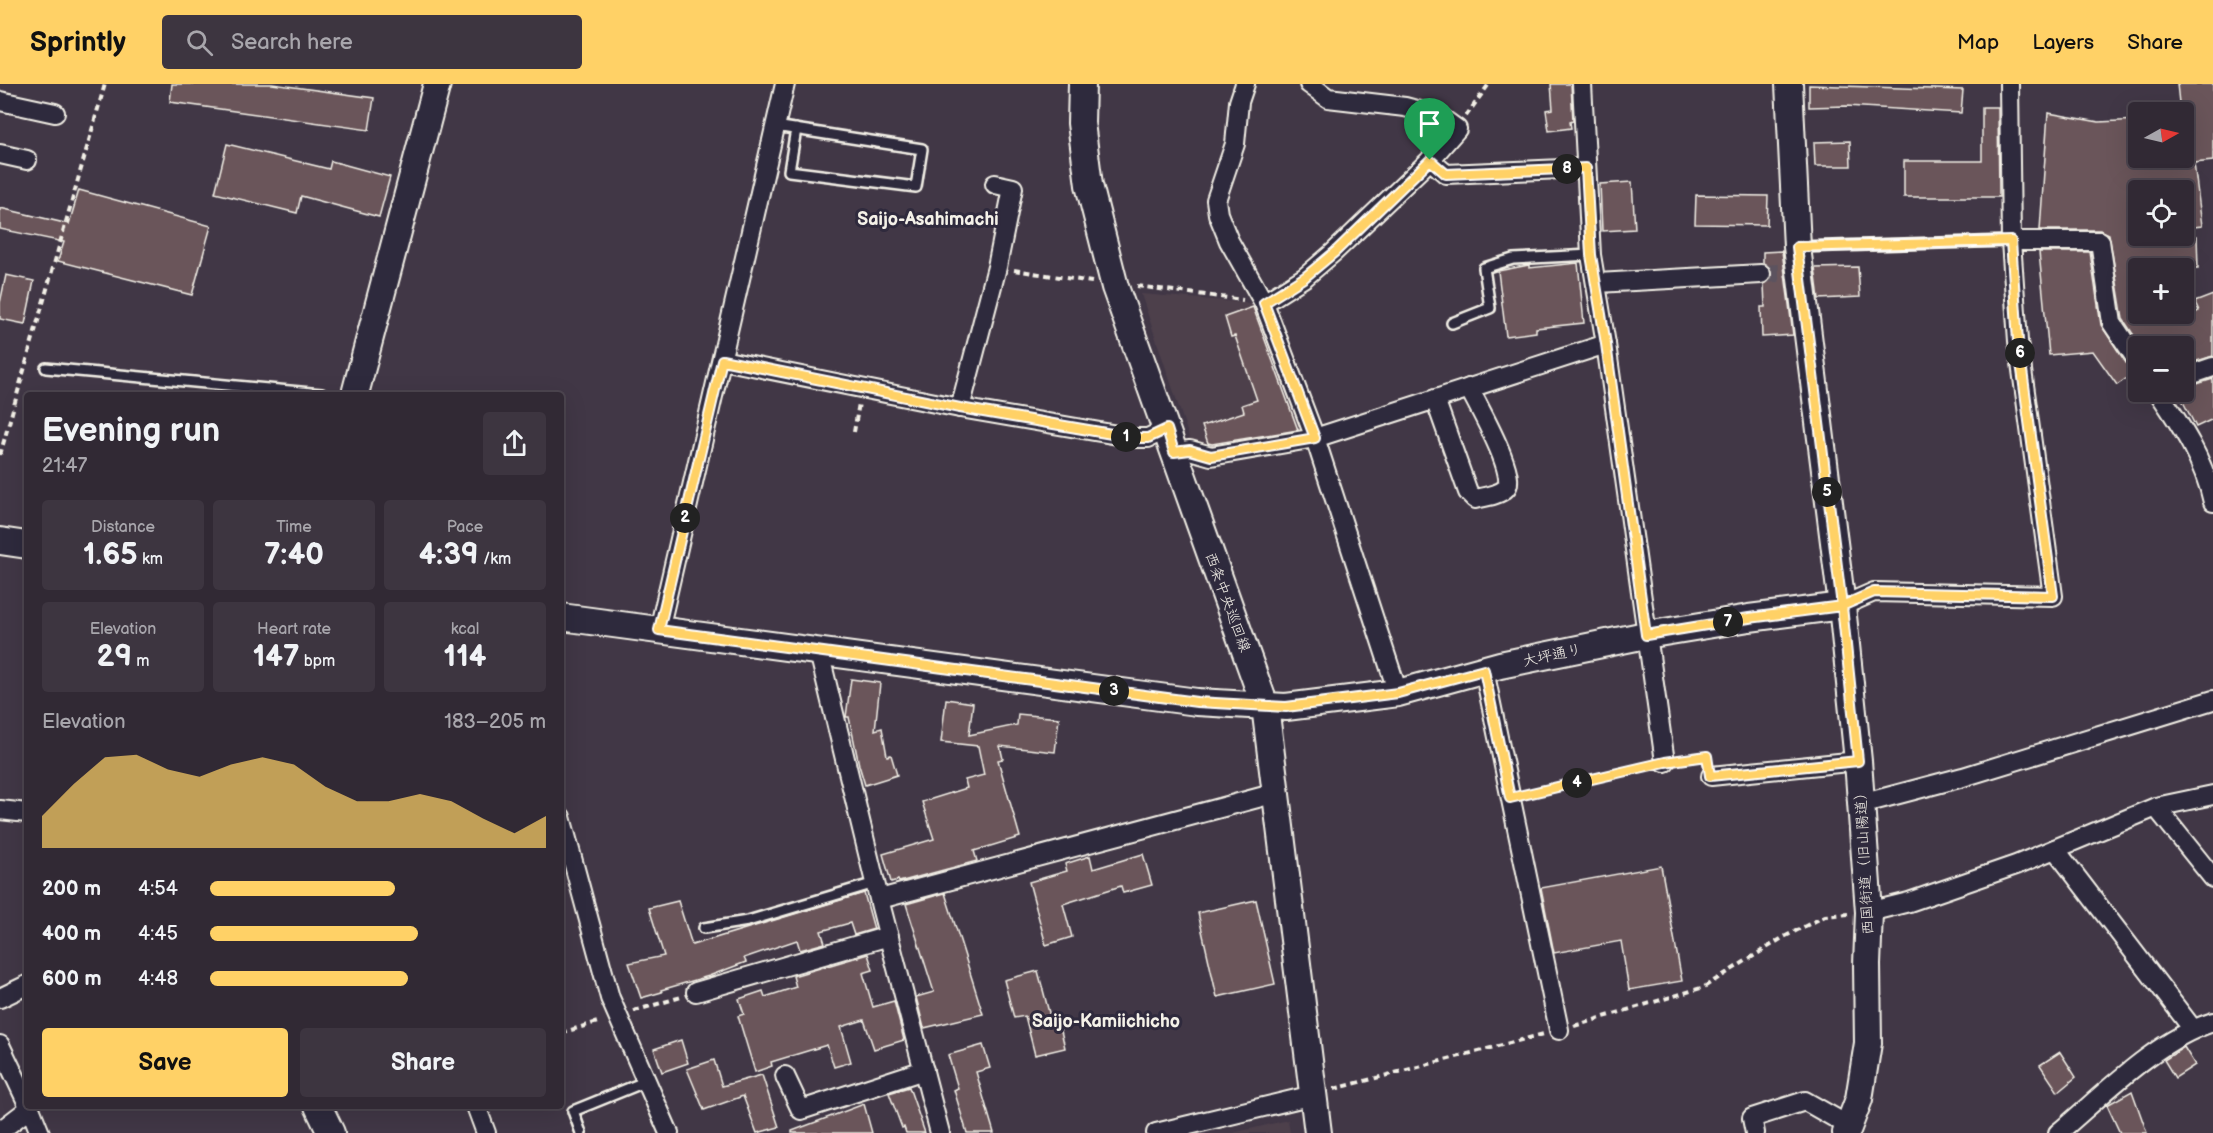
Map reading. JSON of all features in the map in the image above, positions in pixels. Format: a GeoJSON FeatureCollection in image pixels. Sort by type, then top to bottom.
{"type":"FeatureCollection","features":[{"type":"Feature","properties":{"kind":"street"},"geometry":{"type":"LineString","coordinates":[[356,392],[437,84]]}},
{"type":"Feature","properties":{"kind":"street"},"geometry":{"type":"LineString","coordinates":[[659,630],[785,84]]}},
{"type":"Feature","properties":{"kind":"street","name":"西条中央巡回線"},"geometry":{"type":"LineString","coordinates":[[1082,84],[1081,123],[1089,185],[1115,287],[1264,706],[1318,1133]]}},
{"type":"Feature","properties":{"kind":"street"},"geometry":{"type":"LineString","coordinates":[[1245,84],[1239,102],[1235,144],[1216,200],[1218,214],[1229,241],[1264,303],[1315,438],[1398,693]]}},
{"type":"Feature","properties":{"kind":"street"},"geometry":{"type":"LineString","coordinates":[[1264,303],[1305,277],[1335,252],[1430,160],[1456,129],[1439,116],[1405,107],[1328,98],[1309,84]]}},
{"type":"Feature","properties":{"kind":"street"},"geometry":{"type":"LineString","coordinates":[[1581,84],[1591,255],[1606,344],[1665,762]]}},
{"type":"Feature","properties":{"kind":"street","name":"西国街道（旧山陽道）"},"geometry":{"type":"LineString","coordinates":[[1789,84],[1797,247],[1842,606],[1858,761],[1869,912],[1866,965],[1869,1043],[1859,1099],[1848,1130]]}},
{"type":"Feature","properties":{"kind":"street"},"geometry":{"type":"LineString","coordinates":[[1842,606],[1874,592],[2053,596],[2018,341],[2011,241],[2009,84]]}},
{"type":"Feature","properties":{"kind":"street"},"geometry":{"type":"LineString","coordinates":[[0,101],[55,113]]}},
{"type":"Feature","properties":{"kind":"street"},"geometry":{"type":"LineString","coordinates":[[0,154],[27,160]]}},
{"type":"Feature","properties":{"kind":"street"},"geometry":{"type":"LineString","coordinates":[[1430,160],[1446,174],[1586,168]]}},
{"type":"Feature","properties":{"kind":"street"},"geometry":{"type":"LineString","coordinates":[[960,408],[997,267],[1013,188],[995,184]]}},
{"type":"Feature","properties":{"kind":"street"},"geometry":{"type":"LineString","coordinates":[[2011,241],[2100,241],[2112,323],[2128,347]]}},
{"type":"Feature","properties":{"kind":"street"},"geometry":{"type":"LineString","coordinates":[[1597,283],[1761,274]]}},
{"type":"Feature","properties":{"kind":"street"},"geometry":{"type":"LineString","coordinates":[[722,360],[960,408],[1135,438],[1171,441],[1211,456],[1315,438],[1606,344]]}},
{"type":"Feature","properties":{"kind":"street"},"geometry":{"type":"LineString","coordinates":[[2194,374],[2213,367]]}},
{"type":"Feature","properties":{"kind":"street"},"geometry":{"type":"LineString","coordinates":[[1435,399],[1468,492],[1475,499],[1504,491],[1508,486],[1509,477],[1505,463],[1470,388]]}},
{"type":"Feature","properties":{"kind":"street"},"geometry":{"type":"LineString","coordinates":[[2165,402],[2187,435],[2198,457],[2213,502]]}},
{"type":"Feature","properties":{"kind":"street"},"geometry":{"type":"LineString","coordinates":[[0,541],[24,545]]}},
{"type":"Feature","properties":{"kind":"street","name":"大坪通り"},"geometry":{"type":"LineString","coordinates":[[564,617],[1197,702],[1286,707],[1398,693],[1484,670],[1646,635],[1842,606]]}},
{"type":"Feature","properties":{"kind":"street"},"geometry":{"type":"LineString","coordinates":[[819,652],[940,1133]]}},
{"type":"Feature","properties":{"kind":"street"},"geometry":{"type":"LineString","coordinates":[[1484,670],[1559,1030]]}},
{"type":"Feature","properties":{"kind":"street"},"geometry":{"type":"LineString","coordinates":[[1861,804],[1964,777],[2213,700]]}},
{"type":"Feature","properties":{"kind":"street"},"geometry":{"type":"LineString","coordinates":[[1710,776],[1858,761]]}},
{"type":"Feature","properties":{"kind":"street"},"geometry":{"type":"LineString","coordinates":[[878,891],[1275,793]]}},
{"type":"Feature","properties":{"kind":"street"},"geometry":{"type":"LineString","coordinates":[[1869,912],[1909,902],[2016,865],[2156,807],[2213,795]]}},
{"type":"Feature","properties":{"kind":"street"},"geometry":{"type":"LineString","coordinates":[[2156,807],[2213,879]]}},
{"type":"Feature","properties":{"kind":"street"},"geometry":{"type":"LineString","coordinates":[[0,810],[24,813]]}},
{"type":"Feature","properties":{"kind":"street"},"geometry":{"type":"LineString","coordinates":[[564,828],[610,998],[669,1133]]}},
{"type":"Feature","properties":{"kind":"street"},"geometry":{"type":"LineString","coordinates":[[2055,849],[2192,1028]]}},
{"type":"Feature","properties":{"kind":"street"},"geometry":{"type":"LineString","coordinates":[[696,992],[889,936]]}},
{"type":"Feature","properties":{"kind":"street"},"geometry":{"type":"LineString","coordinates":[[0,998],[24,986]]}},
{"type":"Feature","properties":{"kind":"street"},"geometry":{"type":"LineString","coordinates":[[2058,1133],[2161,1046],[2192,1028],[2213,1022]]}},
{"type":"Feature","properties":{"kind":"street"},"geometry":{"type":"LineString","coordinates":[[0,1045],[24,1095]]}},
{"type":"Feature","properties":{"kind":"street"},"geometry":{"type":"LineString","coordinates":[[785,1076],[801,1110],[924,1070]]}},
{"type":"Feature","properties":{"kind":"street"},"geometry":{"type":"LineString","coordinates":[[1156,1133],[1313,1095]]}},
{"type":"Feature","properties":{"kind":"street"},"geometry":{"type":"LineString","coordinates":[[1755,1133],[1752,1118],[1805,1101],[1848,1130]]}},
{"type":"Feature","properties":{"kind":"street"},"geometry":{"type":"LineString","coordinates":[[0,1131],[25,1109]]}},
{"type":"Feature","properties":{"kind":"street"},"geometry":{"type":"LineString","coordinates":[[31,1109],[40,1133]]}},
{"type":"Feature","properties":{"kind":"street"},"geometry":{"type":"LineString","coordinates":[[319,1109],[331,1133]]}},
{"type":"Feature","properties":{"kind":"street"},"geometry":{"type":"LineString","coordinates":[[477,1109],[486,1133]]}},
{"type":"Feature","properties":{"kind":"lane"},"geometry":{"type":"LineString","coordinates":[[775,126],[796,129],[922,149],[916,187],[789,171],[796,129]]}},
{"type":"Feature","properties":{"kind":"lane"},"geometry":{"type":"LineString","coordinates":[[1797,247],[2011,241]]}},
{"type":"Feature","properties":{"kind":"lane"},"geometry":{"type":"LineString","coordinates":[[1452,322],[1490,308],[1484,268],[1513,259],[1591,255]]}},
{"type":"Feature","properties":{"kind":"lane"},"geometry":{"type":"LineString","coordinates":[[46,368],[301,392]]}},
{"type":"Feature","properties":{"kind":"lane"},"geometry":{"type":"LineString","coordinates":[[704,928],[748,921],[878,891]]}},
{"type":"Feature","properties":{"kind":"lane"},"geometry":{"type":"LineString","coordinates":[[581,1133],[573,1111],[647,1081]]}},
{"type":"Feature","properties":{"kind":"path"},"geometry":{"type":"LineString","coordinates":[[0,455],[105,84]]}},
{"type":"Feature","properties":{"kind":"path"},"geometry":{"type":"LineString","coordinates":[[1456,129],[1489,84]]}},
{"type":"Feature","properties":{"kind":"path"},"geometry":{"type":"LineString","coordinates":[[997,267],[1096,282]]}},
{"type":"Feature","properties":{"kind":"path"},"geometry":{"type":"LineString","coordinates":[[1132,286],[1264,303]]}},
{"type":"Feature","properties":{"kind":"path"},"geometry":{"type":"LineString","coordinates":[[854,432],[861,388]]}},
{"type":"Feature","properties":{"kind":"path"},"geometry":{"type":"LineString","coordinates":[[1510,798],[1665,762],[1707,756],[1710,776]]}},
{"type":"Feature","properties":{"kind":"path"},"geometry":{"type":"LineString","coordinates":[[1313,1095],[1559,1030],[1704,987],[1784,937],[1825,916],[1869,912]]}},
{"type":"Feature","properties":{"kind":"path"},"geometry":{"type":"LineString","coordinates":[[564,1032],[696,992]]}},
{"type":"Feature","properties":{"kind":"shaded area"},"geometry":{"type":"Polygon","coordinates":[[[1141,294],[1260,304],[1308,436],[1215,451],[1192,446],[1141,294]]]}},
{"type":"Feature","properties":{"kind":"shaded area"},"geometry":{"type":"Polygon","coordinates":[[[1288,1120],[1290,1133],[1233,1133],[1288,1120]]]}},
{"type":"Feature","properties":{"kind":"building"},"geometry":{"type":"Polygon","coordinates":[[[172,84],[272,84],[374,98],[369,130],[170,102],[172,84]]]}},
{"type":"Feature","properties":{"kind":"building"},"geometry":{"type":"Polygon","coordinates":[[[1551,84],[1571,84],[1573,121],[1570,122],[1571,128],[1549,131],[1546,110],[1553,109],[1551,84]]]}},
{"type":"Feature","properties":{"kind":"building"},"geometry":{"type":"Polygon","coordinates":[[[2177,84],[2213,84],[2213,161],[2194,163],[2194,102],[2179,102],[2177,84]]]}},
{"type":"Feature","properties":{"kind":"building"},"geometry":{"type":"Polygon","coordinates":[[[1809,85],[1963,90],[1961,113],[1846,106],[1809,107],[1809,85]]]}},
{"type":"Feature","properties":{"kind":"building"},"geometry":{"type":"Polygon","coordinates":[[[1982,107],[1998,107],[1999,197],[1904,197],[1904,161],[1982,161],[1982,107]]]}},
{"type":"Feature","properties":{"kind":"building"},"geometry":{"type":"Polygon","coordinates":[[[2048,113],[2099,122],[2128,121],[2128,168],[2194,168],[2194,163],[2202,226],[2194,227],[2194,180],[2128,180],[2128,246],[2194,246],[2194,236],[2197,236],[2198,268],[2194,268],[2194,258],[2128,258],[2128,324],[2194,324],[2194,313],[2199,311],[2195,302],[2213,295],[2213,356],[2194,362],[2194,336],[2134,336],[2123,319],[2109,234],[2100,230],[2040,230],[2048,113]]]}},
{"type":"Feature","properties":{"kind":"building"},"geometry":{"type":"Polygon","coordinates":[[[1850,141],[1851,166],[1815,166],[1814,142],[1850,141]]]}},
{"type":"Feature","properties":{"kind":"building"},"geometry":{"type":"Polygon","coordinates":[[[227,144],[329,169],[331,161],[390,177],[379,217],[301,196],[297,213],[215,193],[227,144]]]}},
{"type":"Feature","properties":{"kind":"building"},"geometry":{"type":"Polygon","coordinates":[[[1632,182],[1635,229],[1602,231],[1600,184],[1632,182]]]}},
{"type":"Feature","properties":{"kind":"building"},"geometry":{"type":"Polygon","coordinates":[[[79,190],[211,226],[192,295],[58,261],[64,242],[0,229],[0,208],[69,224],[79,190]]]}},
{"type":"Feature","properties":{"kind":"building"},"geometry":{"type":"Polygon","coordinates":[[[1696,195],[1768,196],[1767,225],[1695,224],[1696,195]]]}},
{"type":"Feature","properties":{"kind":"building"},"geometry":{"type":"Polygon","coordinates":[[[1782,251],[1793,335],[1762,337],[1761,307],[1765,307],[1764,284],[1771,280],[1772,274],[1770,267],[1763,263],[1763,252],[1782,251]]]}},
{"type":"Feature","properties":{"kind":"building"},"geometry":{"type":"Polygon","coordinates":[[[2039,252],[2090,252],[2101,325],[2128,366],[2128,377],[2117,385],[2093,351],[2049,355],[2039,252]]]}},
{"type":"Feature","properties":{"kind":"building"},"geometry":{"type":"Polygon","coordinates":[[[1578,263],[1584,323],[1536,328],[1536,332],[1506,336],[1498,271],[1529,265],[1529,268],[1578,263]]]}},
{"type":"Feature","properties":{"kind":"building"},"geometry":{"type":"Polygon","coordinates":[[[1858,267],[1860,297],[1819,299],[1815,268],[1858,267]]]}},
{"type":"Feature","properties":{"kind":"building"},"geometry":{"type":"Polygon","coordinates":[[[6,275],[34,281],[25,324],[0,319],[0,303],[6,275]]]}},
{"type":"Feature","properties":{"kind":"building"},"geometry":{"type":"Polygon","coordinates":[[[1253,307],[1298,430],[1208,443],[1202,426],[1244,412],[1242,405],[1257,400],[1235,336],[1231,337],[1225,317],[1253,307]]]}},
{"type":"Feature","properties":{"kind":"building"},"geometry":{"type":"Polygon","coordinates":[[[2213,379],[2213,419],[2196,427],[2183,402],[2194,402],[2194,385],[2213,379]]]}},
{"type":"Feature","properties":{"kind":"building"},"geometry":{"type":"Polygon","coordinates":[[[851,679],[880,683],[875,730],[882,728],[887,756],[891,755],[897,775],[865,785],[849,717],[846,717],[851,679]]]}},
{"type":"Feature","properties":{"kind":"building"},"geometry":{"type":"Polygon","coordinates":[[[946,699],[973,703],[969,735],[1017,725],[1018,714],[1059,718],[1055,752],[1000,746],[1003,759],[998,760],[1020,837],[974,851],[977,861],[899,882],[898,880],[891,882],[883,854],[934,839],[922,802],[967,788],[965,780],[984,775],[978,746],[941,742],[946,699]]]}},
{"type":"Feature","properties":{"kind":"building"},"geometry":{"type":"Polygon","coordinates":[[[1143,854],[1152,885],[1123,893],[1121,886],[1063,904],[1072,937],[1046,945],[1029,882],[1067,871],[1065,864],[1090,856],[1093,869],[1143,854]]]}},
{"type":"Feature","properties":{"kind":"building"},"geometry":{"type":"Polygon","coordinates":[[[1661,866],[1682,981],[1629,990],[1621,941],[1554,953],[1541,888],[1661,866]]]}},
{"type":"Feature","properties":{"kind":"building"},"geometry":{"type":"Polygon","coordinates":[[[864,893],[874,929],[854,935],[850,923],[821,931],[825,943],[800,950],[797,940],[744,958],[746,962],[709,976],[641,998],[629,963],[664,956],[649,908],[678,901],[692,945],[864,893]]]}},
{"type":"Feature","properties":{"kind":"building"},"geometry":{"type":"Polygon","coordinates":[[[945,893],[983,1014],[924,1028],[916,997],[934,992],[906,904],[945,893]]]}},
{"type":"Feature","properties":{"kind":"building"},"geometry":{"type":"Polygon","coordinates":[[[1256,900],[1275,984],[1217,997],[1198,913],[1256,900]]]}},
{"type":"Feature","properties":{"kind":"building"},"geometry":{"type":"Polygon","coordinates":[[[868,954],[873,970],[863,973],[873,1007],[894,1001],[904,1040],[874,1049],[864,1020],[841,1027],[851,1062],[834,1067],[827,1045],[771,1062],[772,1066],[755,1072],[738,1016],[744,1014],[739,999],[763,991],[765,997],[796,987],[793,976],[868,954]]]}},
{"type":"Feature","properties":{"kind":"building"},"geometry":{"type":"Polygon","coordinates":[[[1038,971],[1052,1024],[1059,1022],[1065,1048],[1035,1055],[1025,1016],[1014,1018],[1004,980],[1038,971]]]}},
{"type":"Feature","properties":{"kind":"building"},"geometry":{"type":"Polygon","coordinates":[[[681,1040],[688,1063],[662,1072],[654,1049],[681,1040]]]}},
{"type":"Feature","properties":{"kind":"building"},"geometry":{"type":"Polygon","coordinates":[[[983,1045],[990,1068],[976,1072],[994,1133],[967,1133],[954,1090],[958,1088],[948,1055],[983,1045]]]}},
{"type":"Feature","properties":{"kind":"building"},"geometry":{"type":"Polygon","coordinates":[[[2184,1047],[2195,1065],[2175,1078],[2164,1060],[2184,1047]]]}},
{"type":"Feature","properties":{"kind":"building"},"geometry":{"type":"Polygon","coordinates":[[[2060,1052],[2076,1077],[2058,1092],[2040,1065],[2060,1052]]]}},
{"type":"Feature","properties":{"kind":"building"},"geometry":{"type":"Polygon","coordinates":[[[714,1060],[722,1086],[762,1075],[779,1127],[757,1133],[743,1096],[704,1110],[687,1069],[714,1060]]]}},
{"type":"Feature","properties":{"kind":"building"},"geometry":{"type":"Polygon","coordinates":[[[909,1087],[925,1133],[906,1133],[889,1093],[909,1087]]]}},
{"type":"Feature","properties":{"kind":"building"},"geometry":{"type":"Polygon","coordinates":[[[2132,1091],[2147,1133],[2120,1133],[2107,1105],[2132,1091]]]}},
{"type":"Feature","properties":{"kind":"building"},"geometry":{"type":"Polygon","coordinates":[[[864,1104],[872,1133],[792,1133],[792,1131],[864,1104]]]}},
{"type":"Feature","properties":{"kind":"tunnel"},"geometry":{"type":"LineString","coordinates":[[1761,274],[1800,272]]}},
{"type":"Feature","properties":{"kind":"district","name":"Saijo-Asahimachi"},"geometry":{"type":"Point","coordinates":[928,219]}},
{"type":"Feature","properties":{"kind":"district","name":"Saijo-Kamiichicho"},"geometry":{"type":"Point","coordinates":[1106,1021]}},
{"type":"Feature","properties":{"kind":"route"},"geometry":{"type":"LineString","coordinates":[[1430,160],[1335,252],[1305,277],[1264,303],[1315,438],[1211,456],[1190,450],[1174,452],[1167,429],[1148,438],[1135,438],[960,408],[722,360],[659,630],[1197,702],[1264,706],[1286,707],[1398,693],[1484,670],[1510,798],[1665,762],[1707,756],[1710,776],[1858,761],[1842,606],[1797,247],[2011,241],[2018,341],[2053,596],[1874,592],[1842,606],[1646,635],[1606,344],[1591,255],[1586,168],[1446,174],[1430,160]]}}]}
